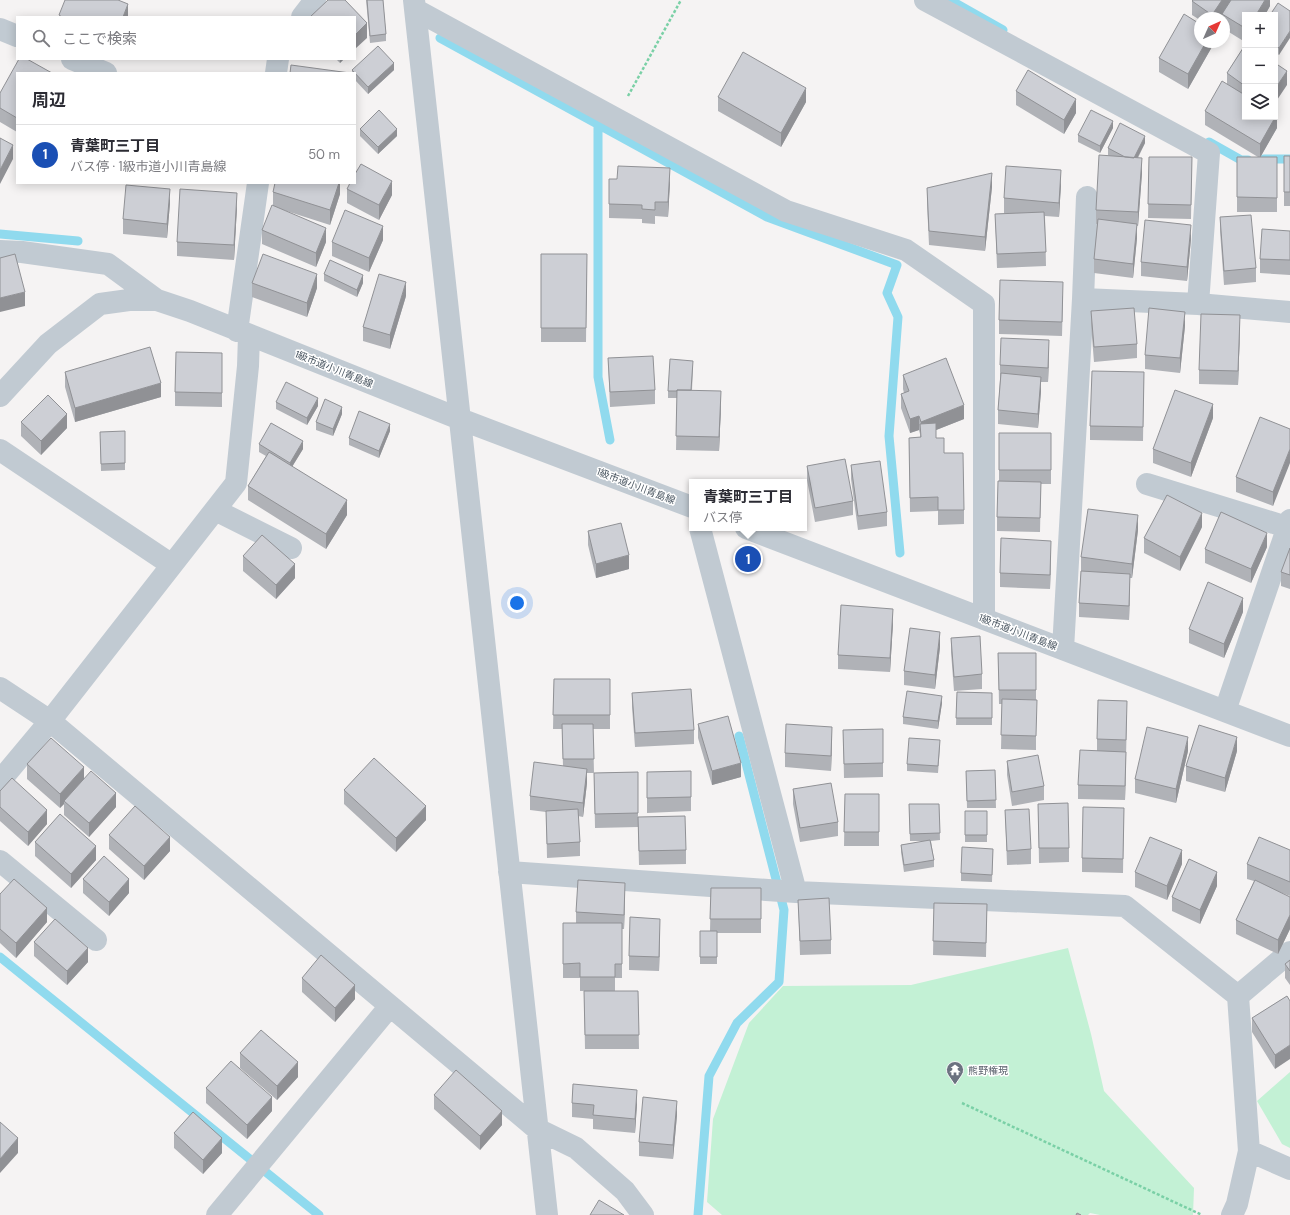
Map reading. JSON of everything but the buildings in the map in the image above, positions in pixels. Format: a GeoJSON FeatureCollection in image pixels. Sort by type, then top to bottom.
{"type":"FeatureCollection","features":[{"type":"Feature","properties":{"kind":"street"},"geometry":{"type":"LineString","coordinates":[[303,16],[314,0]]}},
{"type":"Feature","properties":{"kind":"street"},"geometry":{"type":"LineString","coordinates":[[925,0],[1209,153],[1198,304]]}},
{"type":"Feature","properties":{"kind":"street"},"geometry":{"type":"LineString","coordinates":[[415,5],[615,118],[786,212],[906,250],[984,304],[984,619]]}},
{"type":"Feature","properties":{"kind":"street"},"geometry":{"type":"LineString","coordinates":[[415,5],[547,1215]]}},
{"type":"Feature","properties":{"kind":"street"},"geometry":{"type":"LineString","coordinates":[[0,29],[16,36]]}},
{"type":"Feature","properties":{"kind":"street"},"geometry":{"type":"LineString","coordinates":[[74,60],[104,72]]}},
{"type":"Feature","properties":{"kind":"street"},"geometry":{"type":"LineString","coordinates":[[276,72],[278,60]]}},
{"type":"Feature","properties":{"kind":"street"},"geometry":{"type":"LineString","coordinates":[[0,782],[50,721],[236,483],[248,366],[243,333],[258,184]]}},
{"type":"Feature","properties":{"kind":"street"},"geometry":{"type":"LineString","coordinates":[[1063,649],[1087,197]]}},
{"type":"Feature","properties":{"kind":"street"},"geometry":{"type":"LineString","coordinates":[[0,251],[22,252],[108,264],[157,300]]}},
{"type":"Feature","properties":{"kind":"street"},"geometry":{"type":"LineString","coordinates":[[1061,285],[1083,292],[1290,312]]}},
{"type":"Feature","properties":{"kind":"street","name":"1級市道小川青島線"},"geometry":{"type":"LineString","coordinates":[[0,396],[48,344],[100,304],[129,300],[157,300],[190,311],[460,419],[689,506]]}},
{"type":"Feature","properties":{"kind":"street"},"geometry":{"type":"LineString","coordinates":[[0,450],[172,565]]}},
{"type":"Feature","properties":{"kind":"street"},"geometry":{"type":"LineString","coordinates":[[1147,484],[1289,525],[1225,711]]}},
{"type":"Feature","properties":{"kind":"street"},"geometry":{"type":"LineString","coordinates":[[215,510],[291,548]]}},
{"type":"Feature","properties":{"kind":"street"},"geometry":{"type":"LineString","coordinates":[[701,531],[796,892]]}},
{"type":"Feature","properties":{"kind":"street","name":"1級市道小川青島線"},"geometry":{"type":"LineString","coordinates":[[754,531],[1290,736]]}},
{"type":"Feature","properties":{"kind":"street"},"geometry":{"type":"LineString","coordinates":[[0,688],[50,721],[537,1129],[576,1148],[625,1191],[643,1215]]}},
{"type":"Feature","properties":{"kind":"street"},"geometry":{"type":"LineString","coordinates":[[0,861],[96,940]]}},
{"type":"Feature","properties":{"kind":"street"},"geometry":{"type":"LineString","coordinates":[[509,872],[796,892],[1125,906],[1238,996],[1249,1151],[1237,1204],[1232,1215]]}},
{"type":"Feature","properties":{"kind":"street"},"geometry":{"type":"LineString","coordinates":[[1238,996],[1290,952]]}},
{"type":"Feature","properties":{"kind":"street"},"geometry":{"type":"LineString","coordinates":[[217,1215],[390,1006]]}},
{"type":"Feature","properties":{"kind":"street"},"geometry":{"type":"LineString","coordinates":[[1249,1151],[1290,1169]]}},
{"type":"Feature","properties":{"kind":"path"},"geometry":{"type":"LineString","coordinates":[[615,118],[681,0]]}},
{"type":"Feature","properties":{"kind":"path"},"geometry":{"type":"LineString","coordinates":[[962,1103],[1202,1215]]}},
{"type":"Feature","properties":{"kind":"green space"},"geometry":{"type":"Polygon","coordinates":[[[1068,948],[1091,1034],[1104,1091],[1194,1188],[1193,1215],[1100,1215],[1090,1213],[1088,1215],[722,1215],[707,1202],[713,1119],[749,1023],[783,986],[911,985],[1068,948]]]}},
{"type":"Feature","properties":{"kind":"green space"},"geometry":{"type":"Polygon","coordinates":[[[1290,1072],[1290,1148],[1282,1144],[1257,1101],[1290,1072]]]}},
{"type":"Feature","properties":{"kind":"waterway"},"geometry":{"type":"LineString","coordinates":[[950,0],[1003,30]]}},
{"type":"Feature","properties":{"kind":"waterway"},"geometry":{"type":"LineString","coordinates":[[440,38],[767,217],[897,265],[887,293],[898,317],[889,436],[900,553]]}},
{"type":"Feature","properties":{"kind":"waterway"},"geometry":{"type":"LineString","coordinates":[[598,125],[598,377],[610,440]]}},
{"type":"Feature","properties":{"kind":"waterway"},"geometry":{"type":"LineString","coordinates":[[1209,142],[1241,160],[1248,160]]}},
{"type":"Feature","properties":{"kind":"waterway"},"geometry":{"type":"LineString","coordinates":[[1264,159],[1290,159]]}},
{"type":"Feature","properties":{"kind":"waterway"},"geometry":{"type":"LineString","coordinates":[[0,234],[78,241]]}},
{"type":"Feature","properties":{"kind":"waterway"},"geometry":{"type":"LineString","coordinates":[[698,1215],[709,1076],[737,1023],[779,982],[784,910],[739,736]]}},
{"type":"Feature","properties":{"kind":"waterway"},"geometry":{"type":"LineString","coordinates":[[0,957],[319,1215]]}},
{"type":"Feature","properties":{"kind":"place","name":"青葉町三丁目"},"geometry":{"type":"Point","coordinates":[748,559]}},
{"type":"Feature","properties":{"kind":"place","name":"熊野権現"},"geometry":{"type":"Point","coordinates":[955,1085]}}]}
